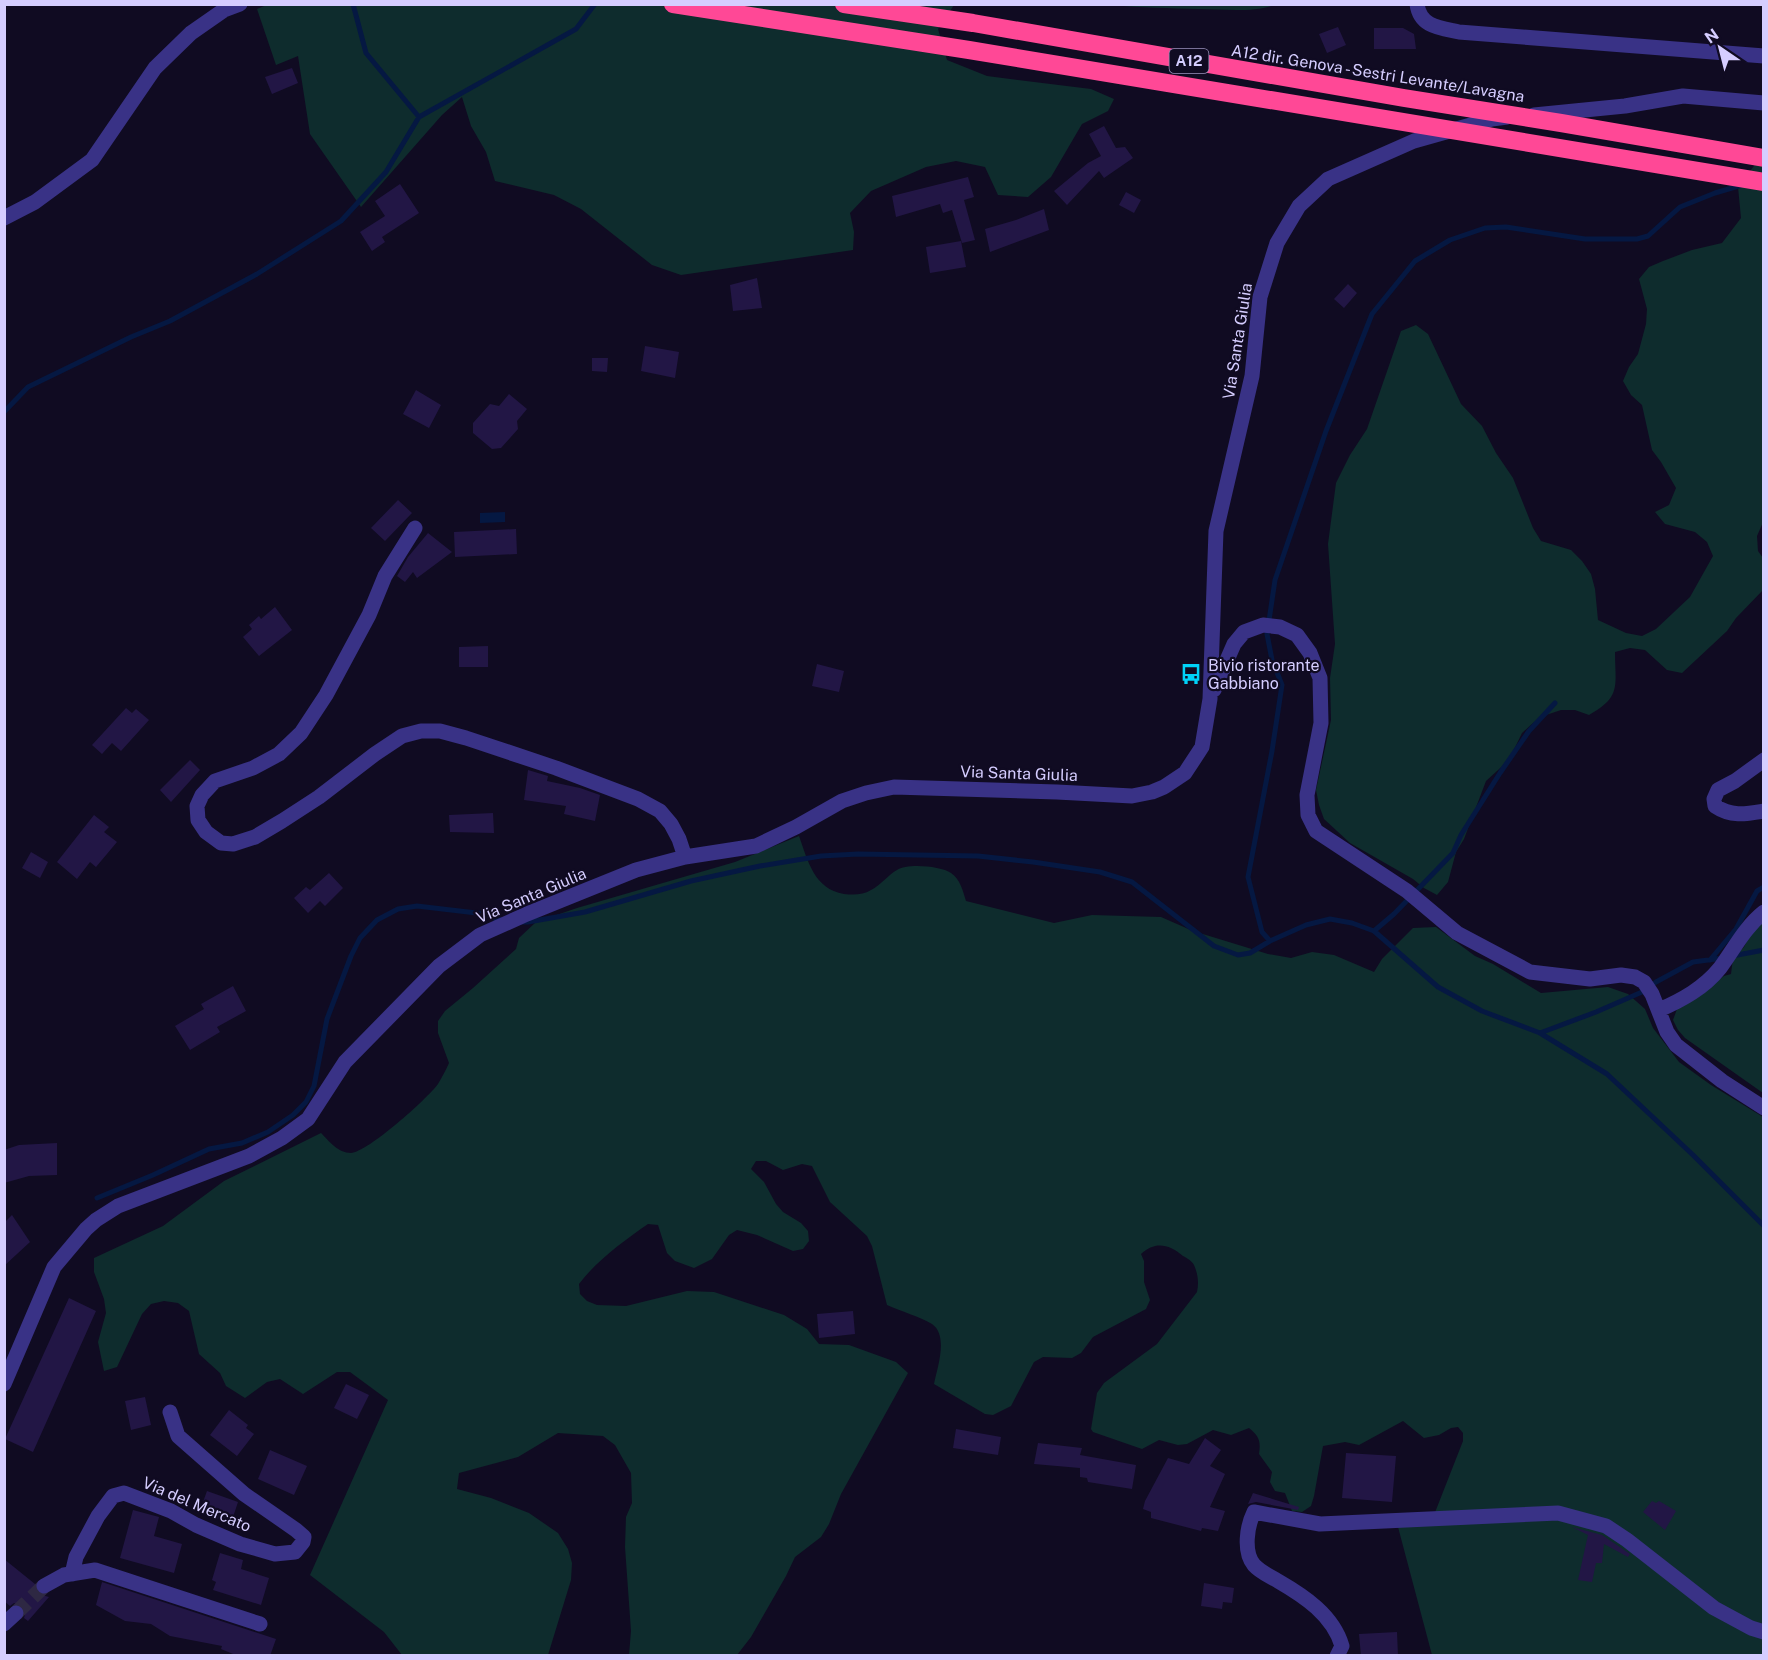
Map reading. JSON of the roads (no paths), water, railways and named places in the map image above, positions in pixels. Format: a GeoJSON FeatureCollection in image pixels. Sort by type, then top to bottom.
{"type":"FeatureCollection","features":[{"type":"Feature","properties":{"kind":"highway","name":"A12"},"geometry":{"type":"LineString","coordinates":[[673,4],[969,50],[1764,182]]}},
{"type":"Feature","properties":{"kind":"highway","name":"A12 dir. Genova - Sestri Levante/Lavagna"},"geometry":{"type":"LineString","coordinates":[[844,4],[973,23],[1764,158]]}},
{"type":"Feature","properties":{"kind":"street"},"geometry":{"type":"LineString","coordinates":[[4,218],[35,202],[92,160],[155,68],[191,33],[224,10],[240,4]]}},
{"type":"Feature","properties":{"kind":"street"},"geometry":{"type":"LineString","coordinates":[[1417,4],[1420,15],[1431,26],[1458,32],[1764,56]]}},
{"type":"Feature","properties":{"kind":"street","name":"Via Santa Giulia"},"geometry":{"type":"LineString","coordinates":[[4,1384],[54,1267],[86,1229],[118,1206],[249,1156],[282,1138],[308,1119],[345,1062],[439,966],[480,935],[636,870],[686,857],[756,846],[842,801],[866,793],[894,787],[1131,796],[1164,787],[1185,773],[1202,747],[1210,699],[1216,531],[1252,376],[1260,297],[1277,243],[1299,206],[1328,179],[1414,141],[1492,119],[1624,106],[1683,96],[1764,103]]}},
{"type":"Feature","properties":{"kind":"street"},"geometry":{"type":"LineString","coordinates":[[415,528],[385,576],[369,615],[326,695],[301,733],[279,754],[253,768],[215,781],[202,795],[198,806],[198,820],[206,832],[222,843],[233,844],[255,837],[319,797],[402,736],[420,731],[440,731],[555,768],[638,799],[660,811],[671,824],[686,857]]}},
{"type":"Feature","properties":{"kind":"street"},"geometry":{"type":"LineString","coordinates":[[1210,699],[1234,644],[1244,632],[1263,625],[1280,627],[1297,635],[1310,653],[1320,678],[1321,723],[1308,795],[1308,815],[1316,831],[1407,891],[1456,933],[1530,972],[1590,979],[1621,975],[1635,976],[1644,982],[1652,994],[1667,1032],[1676,1045],[1722,1081],[1764,1108]]}},
{"type":"Feature","properties":{"kind":"street"},"geometry":{"type":"LineString","coordinates":[[1764,760],[1718,790],[1714,799],[1715,806],[1724,812],[1738,814],[1764,811]]}},
{"type":"Feature","properties":{"kind":"street"},"geometry":{"type":"LineString","coordinates":[[1659,1010],[1681,1001],[1707,982],[1764,912]]}},
{"type":"Feature","properties":{"kind":"street","name":"Via del Mercato"},"geometry":{"type":"LineString","coordinates":[[72,1574],[76,1557],[98,1516],[113,1496],[124,1493],[171,1510],[196,1525],[240,1544],[275,1554],[295,1552],[303,1542],[304,1537],[296,1530],[243,1494],[178,1436],[170,1412]]}},
{"type":"Feature","properties":{"kind":"street"},"geometry":{"type":"LineString","coordinates":[[1337,1656],[1342,1646],[1340,1637],[1314,1605],[1253,1564],[1249,1553],[1248,1528],[1254,1512],[1320,1524],[1558,1513],[1606,1527],[1627,1540],[1714,1608],[1751,1629],[1764,1632]]}},
{"type":"Feature","properties":{"kind":"street"},"geometry":{"type":"LineString","coordinates":[[44,1586],[63,1575],[95,1570],[260,1624]]}},
{"type":"Feature","properties":{"kind":"water"},"geometry":{"type":"Polygon","coordinates":[[[505,512],[505,522],[480,523],[480,513],[505,512]]]}},
{"type":"Feature","properties":{"kind":"waterway"},"geometry":{"type":"LineString","coordinates":[[353,4],[366,53],[419,117]]}},
{"type":"Feature","properties":{"kind":"waterway"},"geometry":{"type":"LineString","coordinates":[[4,412],[28,387],[131,337],[170,321],[257,274],[341,221],[386,172],[419,117],[576,29],[595,4]]}},
{"type":"Feature","properties":{"kind":"waterway"},"geometry":{"type":"LineString","coordinates":[[1270,941],[1262,932],[1248,877],[1282,685],[1272,660],[1267,634],[1275,580],[1326,431],[1372,314],[1415,261],[1450,240],[1485,228],[1506,227],[1585,239],[1637,239],[1648,236],[1680,207],[1742,185]]}},
{"type":"Feature","properties":{"kind":"waterway"},"geometry":{"type":"LineString","coordinates":[[1374,931],[1394,914],[1453,853],[1461,835],[1500,773],[1529,731],[1555,703]]}},
{"type":"Feature","properties":{"kind":"waterway"},"geometry":{"type":"LineString","coordinates":[[522,922],[585,912],[691,881],[760,866],[821,856],[858,854],[978,856],[1100,872],[1132,882],[1214,946],[1238,955],[1250,953],[1306,925],[1330,919],[1352,923],[1374,931],[1438,987],[1482,1011],[1540,1033],[1607,1074],[1764,1226]]}},
{"type":"Feature","properties":{"kind":"waterway"},"geometry":{"type":"LineString","coordinates":[[1710,960],[1736,929],[1757,891],[1764,887]]}},
{"type":"Feature","properties":{"kind":"waterway"},"geometry":{"type":"LineString","coordinates":[[97,1198],[209,1149],[242,1143],[268,1132],[293,1115],[306,1102],[314,1086],[327,1019],[351,956],[360,938],[377,920],[398,909],[417,906],[485,914],[501,920]]}},
{"type":"Feature","properties":{"kind":"waterway"},"geometry":{"type":"LineString","coordinates":[[1732,956],[1764,950]]}},
{"type":"Feature","properties":{"kind":"waterway"},"geometry":{"type":"LineString","coordinates":[[1540,1033],[1642,992],[1693,962],[1723,958]]}},
{"type":"Feature","properties":{"kind":"tunnel"},"geometry":{"type":"LineString","coordinates":[[16,1613],[44,1586]]}},
{"type":"Feature","properties":{"kind":"place","name":"Bivio ristorante Gabbiano"},"geometry":{"type":"Point","coordinates":[1191,674]}}]}
